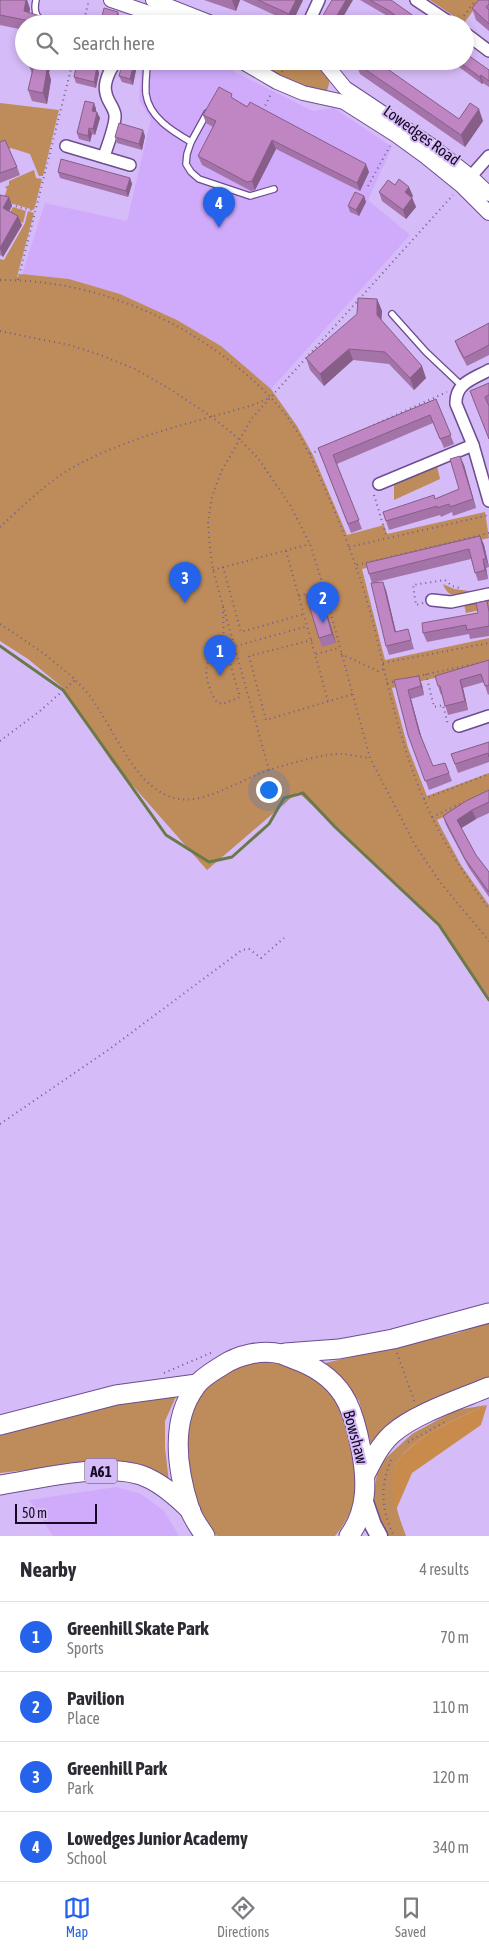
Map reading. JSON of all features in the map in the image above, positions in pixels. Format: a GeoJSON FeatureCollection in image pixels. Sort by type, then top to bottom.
{"type":"FeatureCollection","features":[{"type":"Feature","properties":{"kind":"highway"},"geometry":{"type":"LineString","coordinates":[[280,1353],[340,1349],[393,1339],[489,1313]]}},
{"type":"Feature","properties":{"kind":"highway","name":"Bowshaw"},"geometry":{"type":"LineString","coordinates":[[205,1536],[191,1511],[182,1474],[177,1445],[180,1420],[186,1403],[197,1384],[229,1361],[244,1356],[264,1353],[280,1353],[308,1365],[325,1375],[347,1401],[354,1420],[366,1473],[364,1499],[357,1525],[349,1536]]}},
{"type":"Feature","properties":{"kind":"highway"},"geometry":{"type":"LineString","coordinates":[[0,1425],[116,1395],[197,1384]]}},
{"type":"Feature","properties":{"kind":"highway"},"geometry":{"type":"LineString","coordinates":[[366,1473],[380,1448],[391,1435],[405,1424],[489,1387]]}},
{"type":"Feature","properties":{"kind":"highway","name":"A61"},"geometry":{"type":"LineString","coordinates":[[0,1485],[107,1470],[132,1473],[146,1477],[161,1485],[191,1511]]}},
{"type":"Feature","properties":{"kind":"main road"},"geometry":{"type":"LineString","coordinates":[[364,1499],[373,1525],[386,1535]]}},
{"type":"Feature","properties":{"kind":"street"},"geometry":{"type":"LineString","coordinates":[[111,0],[148,15]]}},
{"type":"Feature","properties":{"kind":"street"},"geometry":{"type":"LineString","coordinates":[[153,0],[191,15]]}},
{"type":"Feature","properties":{"kind":"street"},"geometry":{"type":"LineString","coordinates":[[312,15],[319,0]]}},
{"type":"Feature","properties":{"kind":"street"},"geometry":{"type":"LineString","coordinates":[[416,0],[434,5],[443,15]]}},
{"type":"Feature","properties":{"kind":"street"},"geometry":{"type":"LineString","coordinates":[[474,40],[489,51]]}},
{"type":"Feature","properties":{"kind":"street"},"geometry":{"type":"LineString","coordinates":[[104,156],[115,117],[114,109],[106,94],[105,87],[111,70]]}},
{"type":"Feature","properties":{"kind":"street","name":"Lowedges Road"},"geometry":{"type":"LineString","coordinates":[[256,70],[277,82],[303,93],[344,102],[489,194]]}},
{"type":"Feature","properties":{"kind":"street","name":"Lowedges Road"},"geometry":{"type":"LineString","coordinates":[[330,70],[345,88],[432,146],[466,181],[489,213]]}},
{"type":"Feature","properties":{"kind":"street"},"geometry":{"type":"LineString","coordinates":[[328,98],[335,90],[338,81]]}},
{"type":"Feature","properties":{"kind":"street"},"geometry":{"type":"LineString","coordinates":[[66,146],[130,165]]}},
{"type":"Feature","properties":{"kind":"street"},"geometry":{"type":"LineString","coordinates":[[466,181],[489,156]]}},
{"type":"Feature","properties":{"kind":"street"},"geometry":{"type":"LineString","coordinates":[[489,370],[457,391],[456,404],[473,445],[489,502]]}},
{"type":"Feature","properties":{"kind":"street"},"geometry":{"type":"LineString","coordinates":[[379,484],[473,445]]}},
{"type":"Feature","properties":{"kind":"street"},"geometry":{"type":"LineString","coordinates":[[432,600],[451,602],[489,594]]}},
{"type":"Feature","properties":{"kind":"street"},"geometry":{"type":"LineString","coordinates":[[459,726],[489,716]]}},
{"type":"Feature","properties":{"kind":"lane"},"geometry":{"type":"LineString","coordinates":[[36,0],[34,10],[37,15]]}},
{"type":"Feature","properties":{"kind":"lane"},"geometry":{"type":"LineString","coordinates":[[147,70],[146,95],[151,108],[173,132],[191,142]]}},
{"type":"Feature","properties":{"kind":"lane"},"geometry":{"type":"LineString","coordinates":[[208,110],[191,142],[187,154],[186,164],[191,172],[199,179],[250,196],[274,189]]}},
{"type":"Feature","properties":{"kind":"lane"},"geometry":{"type":"LineString","coordinates":[[392,314],[426,352],[462,386]]}},
{"type":"Feature","properties":{"kind":"path"},"geometry":{"type":"LineString","coordinates":[[85,15],[89,0]]}},
{"type":"Feature","properties":{"kind":"path"},"geometry":{"type":"LineString","coordinates":[[465,15],[476,0]]}},
{"type":"Feature","properties":{"kind":"path"},"geometry":{"type":"LineString","coordinates":[[18,280],[71,70]]}},
{"type":"Feature","properties":{"kind":"path"},"geometry":{"type":"LineString","coordinates":[[368,186],[396,135]]}},
{"type":"Feature","properties":{"kind":"path"},"geometry":{"type":"LineString","coordinates":[[269,770],[214,570],[208,522],[212,497],[221,472],[252,418],[466,181]]}},
{"type":"Feature","properties":{"kind":"path"},"geometry":{"type":"LineString","coordinates":[[9,204],[36,211]]}},
{"type":"Feature","properties":{"kind":"path"},"geometry":{"type":"LineString","coordinates":[[0,280],[65,284],[108,296],[150,312],[196,336],[234,364],[270,397],[289,418],[310,454],[357,565],[405,749],[424,798],[461,871],[489,909]]}},
{"type":"Feature","properties":{"kind":"path"},"geometry":{"type":"LineString","coordinates":[[0,331],[69,345],[135,369],[170,389],[212,417],[239,439],[258,458],[276,482],[304,529],[310,544],[324,588],[370,758],[415,845],[440,882],[489,941]]}},
{"type":"Feature","properties":{"kind":"path"},"geometry":{"type":"LineString","coordinates":[[363,430],[462,386]]}},
{"type":"Feature","properties":{"kind":"path"},"geometry":{"type":"LineString","coordinates":[[0,527],[26,503],[68,470],[98,454],[139,438],[256,404],[270,397]]}},
{"type":"Feature","properties":{"kind":"path"},"geometry":{"type":"LineString","coordinates":[[310,454],[318,450]]}},
{"type":"Feature","properties":{"kind":"path"},"geometry":{"type":"LineString","coordinates":[[379,484],[372,486],[387,538]]}},
{"type":"Feature","properties":{"kind":"path"},"geometry":{"type":"LineString","coordinates":[[349,547],[489,515]]}},
{"type":"Feature","properties":{"kind":"path"},"geometry":{"type":"LineString","coordinates":[[357,565],[489,533]]}},
{"type":"Feature","properties":{"kind":"path"},"geometry":{"type":"LineString","coordinates":[[214,570],[310,544]]}},
{"type":"Feature","properties":{"kind":"path"},"geometry":{"type":"LineString","coordinates":[[286,551],[328,702]]}},
{"type":"Feature","properties":{"kind":"path"},"geometry":{"type":"LineString","coordinates":[[223,567],[241,632],[304,614]]}},
{"type":"Feature","properties":{"kind":"path"},"geometry":{"type":"LineString","coordinates":[[299,596],[324,588]]}},
{"type":"Feature","properties":{"kind":"path"},"geometry":{"type":"LineString","coordinates":[[223,605],[224,654]]}},
{"type":"Feature","properties":{"kind":"path"},"geometry":{"type":"LineString","coordinates":[[0,624],[31,645],[85,690],[144,779],[159,793],[179,799],[199,798],[269,770],[324,756],[342,754],[370,758]]}},
{"type":"Feature","properties":{"kind":"path"},"geometry":{"type":"LineString","coordinates":[[235,646],[308,626]]}},
{"type":"Feature","properties":{"kind":"path"},"geometry":{"type":"LineString","coordinates":[[312,640],[249,656],[266,720],[353,694]]}},
{"type":"Feature","properties":{"kind":"path"},"geometry":{"type":"LineString","coordinates":[[382,663],[489,643]]}},
{"type":"Feature","properties":{"kind":"path"},"geometry":{"type":"LineString","coordinates":[[316,654],[339,648]]}},
{"type":"Feature","properties":{"kind":"path"},"geometry":{"type":"LineString","coordinates":[[224,654],[228,656],[240,697],[223,704],[214,700],[208,686],[206,666],[208,660],[213,656],[224,654]]}},
{"type":"Feature","properties":{"kind":"path"},"geometry":{"type":"LineString","coordinates":[[341,654],[378,671],[384,670]]}},
{"type":"Feature","properties":{"kind":"path"},"geometry":{"type":"LineString","coordinates":[[410,678],[489,660]]}},
{"type":"Feature","properties":{"kind":"path"},"geometry":{"type":"LineString","coordinates":[[426,674],[434,707],[443,705],[449,729],[459,726]]}},
{"type":"Feature","properties":{"kind":"path"},"geometry":{"type":"LineString","coordinates":[[0,741],[75,680]]}},
{"type":"Feature","properties":{"kind":"path"},"geometry":{"type":"LineString","coordinates":[[387,683],[402,680]]}},
{"type":"Feature","properties":{"kind":"path"},"geometry":{"type":"LineString","coordinates":[[424,798],[489,774]]}},
{"type":"Feature","properties":{"kind":"path"},"geometry":{"type":"LineString","coordinates":[[432,817],[464,802]]}},
{"type":"Feature","properties":{"kind":"path"},"geometry":{"type":"LineString","coordinates":[[0,1124],[111,1048],[242,950],[249,950],[261,958],[284,938]]}},
{"type":"Feature","properties":{"kind":"path"},"geometry":{"type":"LineString","coordinates":[[395,1348],[416,1407]]}},
{"type":"Feature","properties":{"kind":"path"},"geometry":{"type":"LineString","coordinates":[[404,1444],[426,1431]]}},
{"type":"Feature","properties":{"kind":"path"},"geometry":{"type":"LineString","coordinates":[[386,1535],[383,1492],[384,1476],[391,1459]]}},
{"type":"Feature","properties":{"kind":"shaded area"},"geometry":{"type":"Polygon","coordinates":[[[430,0],[481,0],[470,15],[452,15],[430,0]]]}},
{"type":"Feature","properties":{"kind":"shaded area"},"geometry":{"type":"Polygon","coordinates":[[[141,70],[233,70],[313,111],[334,108],[392,147],[368,200],[410,235],[271,389],[221,346],[177,320],[120,294],[69,279],[22,274],[45,203],[127,221],[151,119],[139,100],[141,70]]]}},
{"type":"Feature","properties":{"kind":"shaded area"},"geometry":{"type":"Polygon","coordinates":[[[267,70],[324,70],[329,77],[329,85],[327,90],[319,91],[288,81],[267,70]]]}},
{"type":"Feature","properties":{"kind":"shaded area"},"geometry":{"type":"Polygon","coordinates":[[[0,103],[59,110],[43,176],[39,176],[30,154],[11,148],[0,153],[0,103]]]}},
{"type":"Feature","properties":{"kind":"shaded area"},"geometry":{"type":"Polygon","coordinates":[[[34,170],[36,178],[42,179],[34,210],[3,201],[7,189],[5,187],[9,185],[9,181],[34,170]]]}},
{"type":"Feature","properties":{"kind":"shaded area"},"geometry":{"type":"Polygon","coordinates":[[[13,207],[26,211],[23,223],[9,214],[13,207]]]}},
{"type":"Feature","properties":{"kind":"shaded area"},"geometry":{"type":"Polygon","coordinates":[[[28,211],[34,213],[17,277],[22,274],[69,279],[120,294],[177,320],[221,346],[271,389],[297,426],[313,455],[347,535],[384,525],[387,534],[485,512],[489,538],[362,569],[385,660],[489,638],[489,665],[392,688],[408,748],[427,796],[489,773],[489,795],[437,820],[461,865],[489,905],[489,997],[437,922],[298,792],[207,870],[112,762],[62,687],[28,659],[0,641],[0,259],[4,260],[25,223],[28,211]]]}},
{"type":"Feature","properties":{"kind":"shaded area"},"geometry":{"type":"Polygon","coordinates":[[[437,466],[440,479],[394,500],[394,484],[437,466]]]}},
{"type":"Feature","properties":{"kind":"shaded area"},"geometry":{"type":"Polygon","coordinates":[[[443,584],[454,589],[469,591],[489,600],[489,608],[466,613],[462,596],[450,594],[443,584]]]}},
{"type":"Feature","properties":{"kind":"shaded area"},"geometry":{"type":"Polygon","coordinates":[[[489,1322],[489,1379],[373,1451],[359,1401],[325,1363],[458,1333],[489,1322]]]}},
{"type":"Feature","properties":{"kind":"shaded area"},"geometry":{"type":"Polygon","coordinates":[[[265,1359],[304,1369],[331,1393],[339,1404],[353,1449],[357,1488],[351,1511],[335,1536],[217,1536],[211,1530],[200,1511],[191,1482],[186,1453],[185,1439],[190,1412],[204,1389],[226,1370],[240,1364],[265,1359]]]}},
{"type":"Feature","properties":{"kind":"shaded area"},"geometry":{"type":"Polygon","coordinates":[[[178,1392],[165,1421],[165,1448],[169,1482],[138,1465],[106,1461],[0,1473],[0,1433],[126,1400],[178,1392]]]}},
{"type":"Feature","properties":{"kind":"shaded area"},"geometry":{"type":"Polygon","coordinates":[[[487,1405],[420,1439],[400,1459],[395,1469],[393,1486],[398,1512],[406,1536],[387,1536],[378,1522],[373,1497],[378,1468],[412,1434],[456,1410],[487,1405]]]}},
{"type":"Feature","properties":{"kind":"shaded area"},"geometry":{"type":"Polygon","coordinates":[[[487,1405],[481,1425],[412,1473],[396,1510],[393,1477],[395,1467],[401,1457],[410,1447],[435,1430],[487,1405]]]}},
{"type":"Feature","properties":{"kind":"shaded area"},"geometry":{"type":"Polygon","coordinates":[[[116,1487],[141,1494],[164,1511],[179,1536],[53,1536],[29,1500],[116,1487]]]}},
{"type":"Feature","properties":{"kind":"building"},"geometry":{"type":"Polygon","coordinates":[[[0,0],[26,0],[24,11],[37,15],[15,15],[15,18],[0,15],[0,0]]]}},
{"type":"Feature","properties":{"kind":"building"},"geometry":{"type":"Polygon","coordinates":[[[258,0],[296,0],[289,14],[258,0]]]}},
{"type":"Feature","properties":{"kind":"building"},"geometry":{"type":"Polygon","coordinates":[[[332,0],[346,0],[337,15],[323,15],[332,0]]]}},
{"type":"Feature","properties":{"kind":"building"},"geometry":{"type":"Polygon","coordinates":[[[370,0],[391,0],[412,15],[395,15],[370,0]]]}},
{"type":"Feature","properties":{"kind":"building"},"geometry":{"type":"Polygon","coordinates":[[[479,0],[489,0],[489,4],[486,7],[489,10],[489,24],[472,8],[479,0]]]}},
{"type":"Feature","properties":{"kind":"building"},"geometry":{"type":"Polygon","coordinates":[[[104,8],[118,12],[117,15],[102,15],[104,8]]]}},
{"type":"Feature","properties":{"kind":"building"},"geometry":{"type":"Polygon","coordinates":[[[474,59],[489,70],[489,81],[481,75],[480,77],[470,70],[474,70],[474,59]]]}},
{"type":"Feature","properties":{"kind":"building"},"geometry":{"type":"Polygon","coordinates":[[[33,70],[47,70],[43,93],[28,90],[33,70]]]}},
{"type":"Feature","properties":{"kind":"building"},"geometry":{"type":"Polygon","coordinates":[[[76,70],[96,70],[94,82],[74,77],[76,70]]]}},
{"type":"Feature","properties":{"kind":"building"},"geometry":{"type":"Polygon","coordinates":[[[121,70],[132,70],[130,79],[119,76],[121,70]]]}},
{"type":"Feature","properties":{"kind":"building"},"geometry":{"type":"Polygon","coordinates":[[[366,70],[389,70],[459,119],[470,103],[479,109],[461,135],[366,70]]]}},
{"type":"Feature","properties":{"kind":"building"},"geometry":{"type":"Polygon","coordinates":[[[219,87],[232,94],[231,97],[247,107],[250,102],[366,164],[357,183],[272,140],[252,181],[247,182],[198,156],[216,121],[203,115],[219,87]]]}},
{"type":"Feature","properties":{"kind":"building"},"geometry":{"type":"Polygon","coordinates":[[[85,101],[94,103],[92,111],[97,112],[93,129],[89,128],[88,136],[77,133],[85,101]]]}},
{"type":"Feature","properties":{"kind":"building"},"geometry":{"type":"Polygon","coordinates":[[[119,123],[143,130],[139,144],[115,137],[119,123]]]}},
{"type":"Feature","properties":{"kind":"building"},"geometry":{"type":"Polygon","coordinates":[[[5,140],[17,167],[0,173],[0,142],[5,140]]]}},
{"type":"Feature","properties":{"kind":"building"},"geometry":{"type":"Polygon","coordinates":[[[61,159],[130,178],[126,191],[58,172],[61,159]]]}},
{"type":"Feature","properties":{"kind":"building"},"geometry":{"type":"Polygon","coordinates":[[[399,179],[409,187],[405,192],[412,198],[403,210],[379,192],[388,180],[395,185],[399,179]]]}},
{"type":"Feature","properties":{"kind":"building"},"geometry":{"type":"Polygon","coordinates":[[[355,192],[364,196],[356,210],[348,206],[355,192]]]}},
{"type":"Feature","properties":{"kind":"building"},"geometry":{"type":"Polygon","coordinates":[[[0,195],[9,197],[3,208],[18,216],[0,248],[0,195]]]}},
{"type":"Feature","properties":{"kind":"building"},"geometry":{"type":"Polygon","coordinates":[[[358,298],[377,299],[377,315],[422,366],[410,378],[385,352],[349,349],[320,374],[306,358],[357,314],[358,298]]]}},
{"type":"Feature","properties":{"kind":"building"},"geometry":{"type":"Polygon","coordinates":[[[489,323],[489,345],[464,358],[455,341],[489,323]]]}},
{"type":"Feature","properties":{"kind":"building"},"geometry":{"type":"Polygon","coordinates":[[[489,383],[489,395],[485,397],[489,406],[489,439],[470,391],[489,383]]]}},
{"type":"Feature","properties":{"kind":"building"},"geometry":{"type":"Polygon","coordinates":[[[436,399],[451,435],[440,439],[430,415],[333,455],[359,520],[348,524],[318,448],[436,399]]]}},
{"type":"Feature","properties":{"kind":"building"},"geometry":{"type":"Polygon","coordinates":[[[460,456],[473,499],[450,507],[449,504],[437,508],[437,506],[386,521],[383,512],[434,495],[435,499],[459,489],[450,459],[460,456]]]}},
{"type":"Feature","properties":{"kind":"building"},"geometry":{"type":"Polygon","coordinates":[[[480,536],[486,559],[483,559],[485,570],[475,573],[469,549],[369,574],[366,563],[480,536]]]}},
{"type":"Feature","properties":{"kind":"building"},"geometry":{"type":"Polygon","coordinates":[[[383,582],[395,632],[408,629],[411,640],[386,646],[371,583],[383,582]]]}},
{"type":"Feature","properties":{"kind":"building"},"geometry":{"type":"Polygon","coordinates":[[[320,591],[332,634],[319,638],[306,595],[320,591]]]}},
{"type":"Feature","properties":{"kind":"building"},"geometry":{"type":"Polygon","coordinates":[[[487,601],[489,626],[467,630],[466,625],[423,633],[422,623],[478,613],[476,603],[487,601]]]}},
{"type":"Feature","properties":{"kind":"building"},"geometry":{"type":"Polygon","coordinates":[[[489,660],[489,685],[485,686],[481,674],[460,680],[465,701],[445,706],[440,686],[438,686],[435,676],[489,660]]]}},
{"type":"Feature","properties":{"kind":"building"},"geometry":{"type":"Polygon","coordinates":[[[419,676],[421,686],[408,690],[419,732],[433,766],[445,763],[449,773],[425,781],[408,735],[394,680],[419,676]]]}},
{"type":"Feature","properties":{"kind":"building"},"geometry":{"type":"Polygon","coordinates":[[[489,742],[489,757],[488,753],[455,764],[451,754],[489,742]]]}},
{"type":"Feature","properties":{"kind":"building"},"geometry":{"type":"Polygon","coordinates":[[[489,790],[489,802],[457,820],[476,855],[489,872],[489,892],[465,859],[443,816],[466,801],[489,790]]]}},
{"type":"Feature","properties":{"kind":"waterway"},"geometry":{"type":"LineString","coordinates":[[0,646],[63,690],[166,835],[209,862],[232,857],[269,824],[284,798],[303,793],[335,827],[439,925],[489,1000]]}},
{"type":"Feature","properties":{"kind":"place","name":"Lowedges Junior Academy"},"geometry":{"type":"Point","coordinates":[219,228]}},
{"type":"Feature","properties":{"kind":"place","name":"Greenhill Park"},"geometry":{"type":"Point","coordinates":[185,603]}},
{"type":"Feature","properties":{"kind":"place","name":"Pavilion"},"geometry":{"type":"Point","coordinates":[323,623]}},
{"type":"Feature","properties":{"kind":"place","name":"Greenhill Skate Park"},"geometry":{"type":"Point","coordinates":[220,676]}}]}
